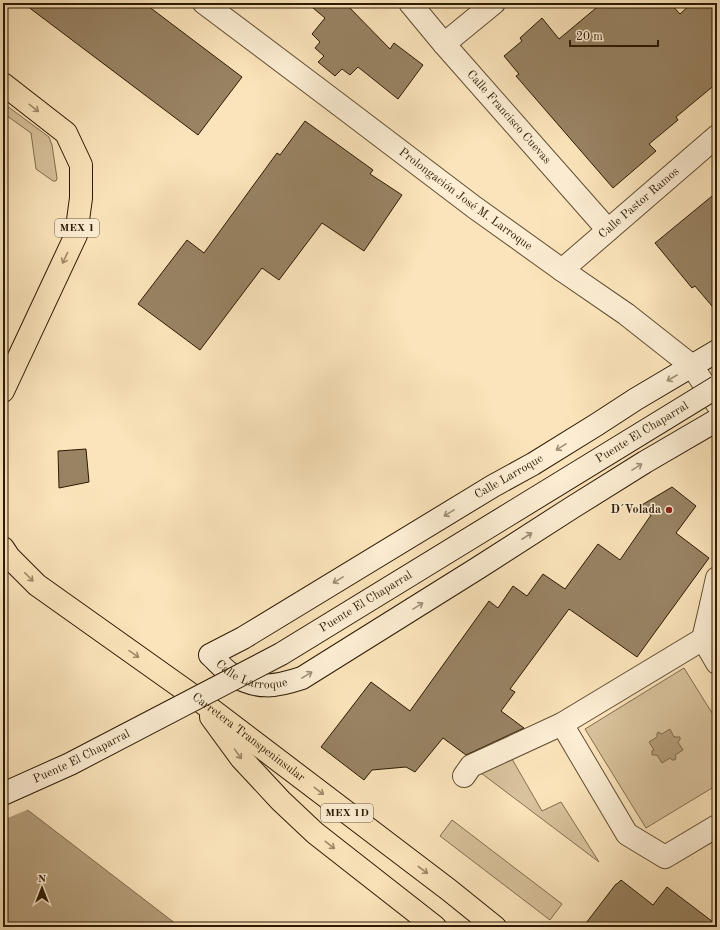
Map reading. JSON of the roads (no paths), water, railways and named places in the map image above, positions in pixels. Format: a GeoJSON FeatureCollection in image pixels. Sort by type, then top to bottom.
{"type":"FeatureCollection","features":[{"type":"Feature","properties":{"kind":"highway","name":"MEX 1"},"geometry":{"type":"LineString","coordinates":[[3,84],[66,133],[81,165],[81,198],[76,235],[3,391]]}},
{"type":"Feature","properties":{"kind":"highway","name":"Carretera Transpeninsular"},"geometry":{"type":"LineString","coordinates":[[3,548],[9,557],[37,585],[199,700],[495,927]]}},
{"type":"Feature","properties":{"kind":"highway"},"geometry":{"type":"LineString","coordinates":[[199,700],[241,758],[281,801],[315,833],[433,925]]}},
{"type":"Feature","properties":{"kind":"street","name":"Prolongación José M. Larroque"},"geometry":{"type":"LineString","coordinates":[[204,3],[474,207],[626,314],[692,366],[717,404]]}},
{"type":"Feature","properties":{"kind":"street","name":"Calle Francisco Cuevas"},"geometry":{"type":"LineString","coordinates":[[410,3],[444,44],[608,230]]}},
{"type":"Feature","properties":{"kind":"street"},"geometry":{"type":"LineString","coordinates":[[444,44],[494,3]]}},
{"type":"Feature","properties":{"kind":"street","name":"Calle Pastor Ramos"},"geometry":{"type":"LineString","coordinates":[[562,270],[717,136]]}},
{"type":"Feature","properties":{"kind":"street","name":"Calle Larroque"},"geometry":{"type":"LineString","coordinates":[[717,351],[636,399],[596,426],[493,486],[244,638],[210,656],[231,674],[250,683],[265,686],[283,684],[302,678],[645,462],[717,420]]}},
{"type":"Feature","properties":{"kind":"street","name":"Puente El Chaparral"},"geometry":{"type":"LineString","coordinates":[[3,794],[70,764],[281,654],[717,387]]}},
{"type":"Feature","properties":{"kind":"street"},"geometry":{"type":"LineString","coordinates":[[464,776],[471,766],[562,724],[703,639],[714,603],[717,578]]}},
{"type":"Feature","properties":{"kind":"street"},"geometry":{"type":"LineString","coordinates":[[703,639],[717,664]]}},
{"type":"Feature","properties":{"kind":"street"},"geometry":{"type":"LineString","coordinates":[[562,724],[627,834],[665,857],[717,826]]}},
{"type":"Feature","properties":{"kind":"place","name":"D´Volada"},"geometry":{"type":"Point","coordinates":[669,510]}}]}
